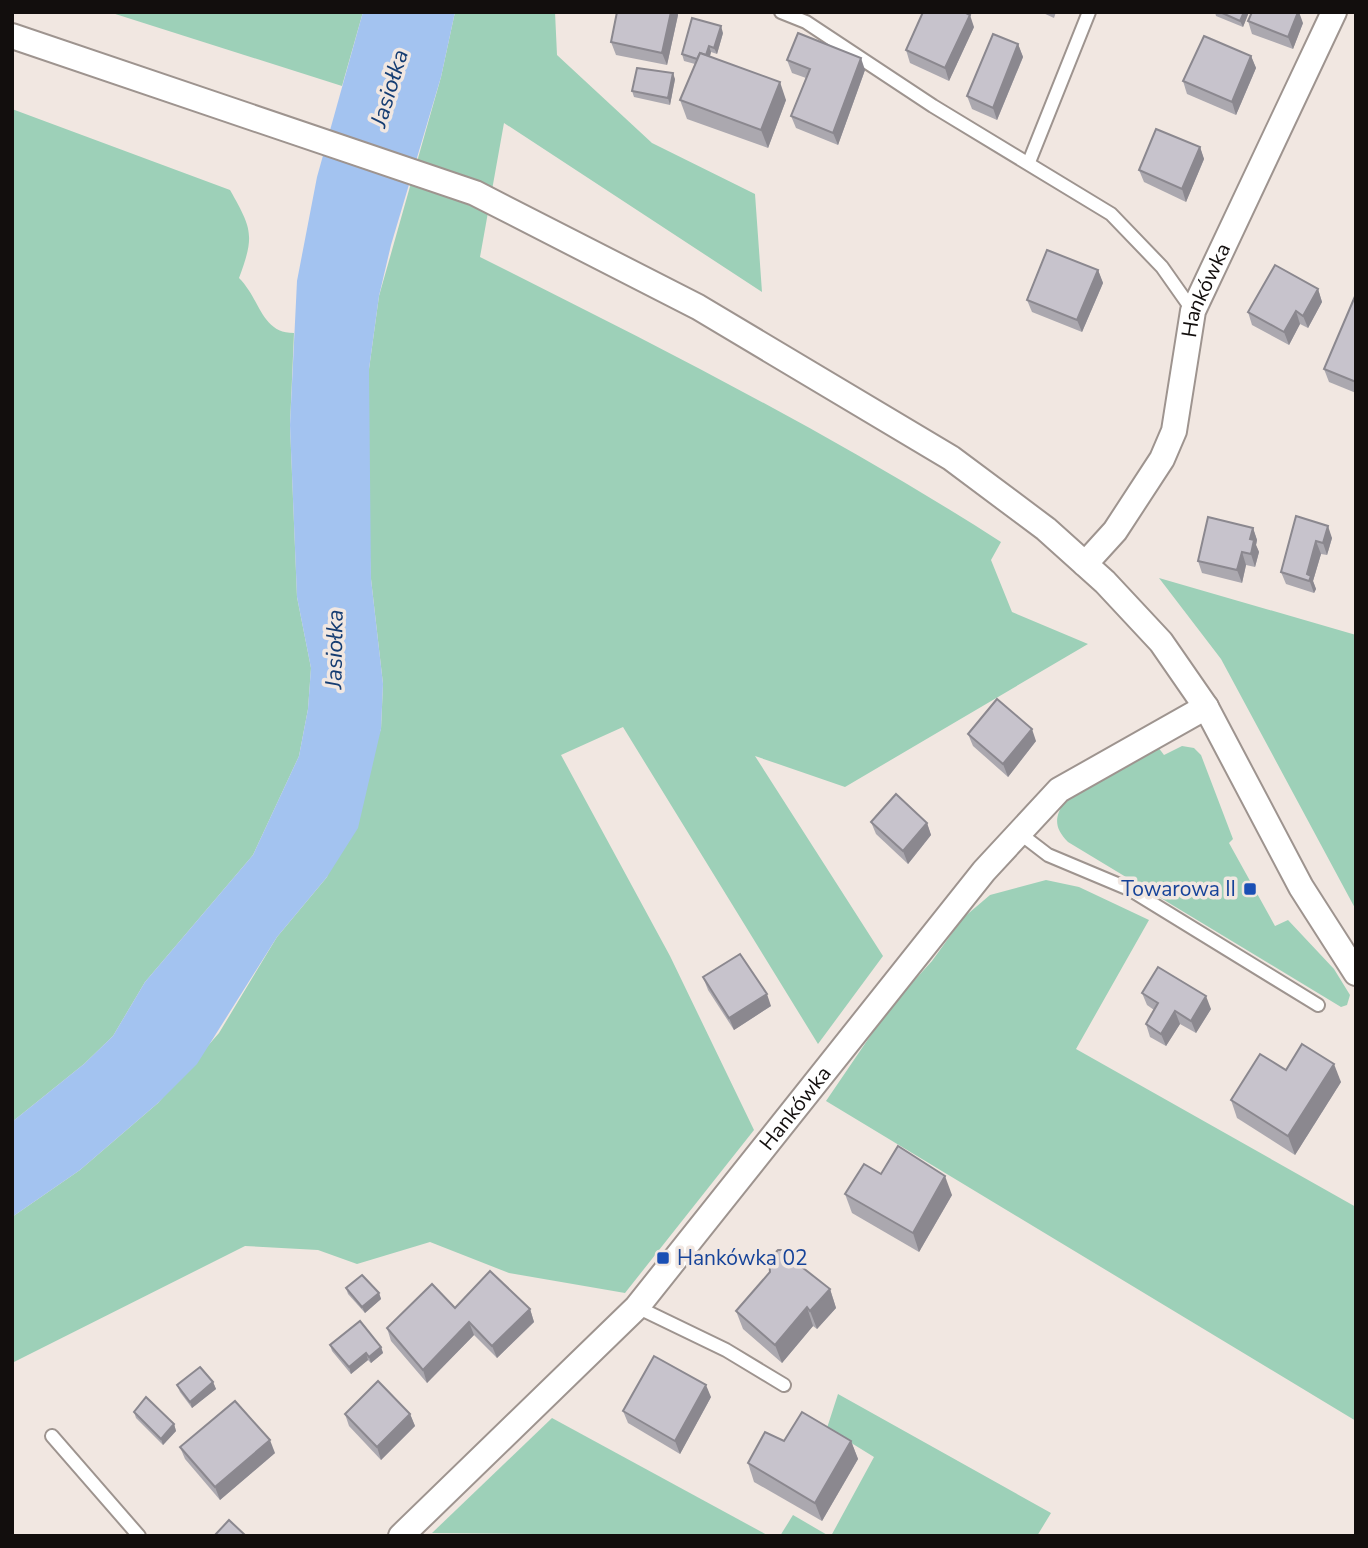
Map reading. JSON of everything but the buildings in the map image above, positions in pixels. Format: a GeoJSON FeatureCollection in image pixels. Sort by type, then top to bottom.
{"type":"FeatureCollection","features":[{"type":"Feature","properties":{"kind":"street","name":"Hankówka"},"geometry":{"type":"LineString","coordinates":[[1085,564],[1115,531],[1162,459],[1174,431],[1193,311],[1334,12]]}},
{"type":"Feature","properties":{"kind":"street"},"geometry":{"type":"LineString","coordinates":[[12,37],[475,193],[698,307],[951,458],[1020,507],[1085,564],[1161,642],[1206,707],[1301,887],[1356,973]]}},
{"type":"Feature","properties":{"kind":"street","name":"Hankówka"},"geometry":{"type":"LineString","coordinates":[[401,1536],[637,1307],[1018,832],[1059,790],[1075,779],[1206,707]]}},
{"type":"Feature","properties":{"kind":"lane"},"geometry":{"type":"LineString","coordinates":[[781,12],[806,22],[933,106],[1111,214],[1161,267],[1193,311]]}},
{"type":"Feature","properties":{"kind":"lane"},"geometry":{"type":"LineString","coordinates":[[1029,162],[1089,12]]}},
{"type":"Feature","properties":{"kind":"lane"},"geometry":{"type":"LineString","coordinates":[[1018,832],[1048,855],[1129,889],[1318,1005]]}},
{"type":"Feature","properties":{"kind":"lane"},"geometry":{"type":"LineString","coordinates":[[637,1307],[726,1350],[784,1385]]}},
{"type":"Feature","properties":{"kind":"lane"},"geometry":{"type":"LineString","coordinates":[[52,1436],[139,1536]]}},
{"type":"Feature","properties":{"kind":"green space"},"geometry":{"type":"Polygon","coordinates":[[[109,12],[363,12],[342,86],[109,12]]]}},
{"type":"Feature","properties":{"kind":"green space"},"geometry":{"type":"Polygon","coordinates":[[[455,12],[555,12],[557,55],[652,143],[755,194],[762,292],[504,123],[480,257],[810,428],[1001,542],[991,560],[1012,612],[1088,644],[845,787],[755,756],[883,956],[818,1044],[623,727],[561,755],[670,956],[754,1130],[625,1293],[509,1273],[430,1242],[357,1264],[318,1250],[245,1246],[12,1363],[12,1217],[80,1170],[158,1103],[219,1033],[277,937],[327,877],[381,729],[383,684],[371,579],[368,511],[369,369],[379,296],[441,77],[455,12]]]}},
{"type":"Feature","properties":{"kind":"green space"},"geometry":{"type":"Polygon","coordinates":[[[12,109],[230,190],[237,203],[249,232],[247,252],[239,278],[268,321],[283,332],[294,333],[290,425],[297,597],[311,668],[308,709],[299,756],[253,855],[145,982],[113,1036],[84,1064],[12,1122],[12,109]]]}},
{"type":"Feature","properties":{"kind":"green space"},"geometry":{"type":"Polygon","coordinates":[[[1159,578],[1356,635],[1356,910],[1221,659],[1159,578]]]}},
{"type":"Feature","properties":{"kind":"green space"},"geometry":{"type":"Polygon","coordinates":[[[1182,746],[1194,748],[1201,755],[1233,839],[1229,843],[1275,926],[1288,920],[1334,969],[1350,995],[1347,1005],[1341,1007],[1068,842],[1060,832],[1057,817],[1065,801],[1158,747],[1164,755],[1182,746]]]}},
{"type":"Feature","properties":{"kind":"green space"},"geometry":{"type":"Polygon","coordinates":[[[1046,880],[1079,887],[1149,920],[1076,1049],[1356,1207],[1356,1421],[826,1101],[890,1007],[932,961],[963,918],[990,895],[1046,880]]]}},
{"type":"Feature","properties":{"kind":"green space"},"geometry":{"type":"Polygon","coordinates":[[[838,1394],[1051,1513],[1037,1536],[831,1536],[874,1457],[827,1428],[838,1394]]]}},
{"type":"Feature","properties":{"kind":"green space"},"geometry":{"type":"Polygon","coordinates":[[[552,1418],[769,1536],[432,1533],[552,1418]]]}},
{"type":"Feature","properties":{"kind":"green space"},"geometry":{"type":"Polygon","coordinates":[[[793,1515],[829,1536],[780,1536],[793,1515]]]}},
{"type":"Feature","properties":{"kind":"water","name":"Jasiołka"},"geometry":{"type":"Polygon","coordinates":[[[363,12],[455,12],[441,77],[391,245],[379,296],[369,369],[371,579],[383,684],[381,729],[358,828],[327,877],[277,937],[197,1064],[158,1103],[80,1170],[12,1217],[12,1122],[84,1064],[113,1036],[145,982],[253,855],[299,756],[308,709],[311,668],[297,597],[290,425],[297,281],[317,177],[363,12]]]}},
{"type":"Feature","properties":{"kind":"place","name":"Towarowa II"},"geometry":{"type":"Point","coordinates":[1250,889]}},
{"type":"Feature","properties":{"kind":"place","name":"Hankówka 02"},"geometry":{"type":"Point","coordinates":[663,1258]}}]}
